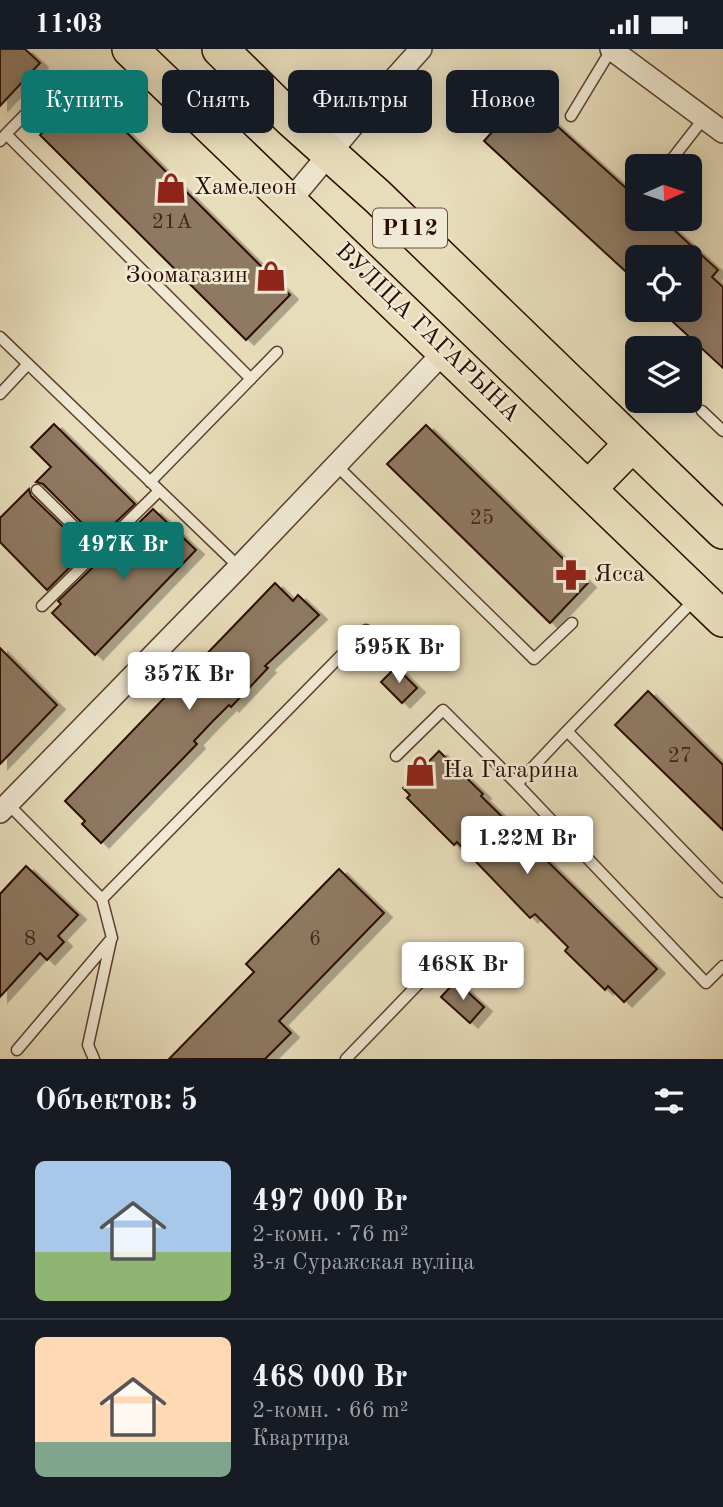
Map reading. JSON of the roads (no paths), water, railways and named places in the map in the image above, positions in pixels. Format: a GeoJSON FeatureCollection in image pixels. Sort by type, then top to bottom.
{"type":"FeatureCollection","features":[{"type":"Feature","properties":{"kind":"main road","name":"ВУЛІЦА ГАГАРЫНА"},"geometry":{"type":"LineString","coordinates":[[130,49],[711,607]]}},
{"type":"Feature","properties":{"kind":"main road","name":"Р112"},"geometry":{"type":"LineString","coordinates":[[220,49],[723,531]]}},
{"type":"Feature","properties":{"kind":"main road"},"geometry":{"type":"LineString","coordinates":[[589,489],[632,444]]}},
{"type":"Feature","properties":{"kind":"street"},"geometry":{"type":"LineString","coordinates":[[611,49],[723,132]]}},
{"type":"Feature","properties":{"kind":"street"},"geometry":{"type":"LineString","coordinates":[[290,201],[411,53]]}},
{"type":"Feature","properties":{"kind":"street"},"geometry":{"type":"LineString","coordinates":[[4,808],[445,351]]}},
{"type":"Feature","properties":{"kind":"lane"},"geometry":{"type":"LineString","coordinates":[[571,116],[611,49]]}},
{"type":"Feature","properties":{"kind":"lane"},"geometry":{"type":"LineString","coordinates":[[677,154],[704,118]]}},
{"type":"Feature","properties":{"kind":"lane"},"geometry":{"type":"LineString","coordinates":[[21,119],[3,138],[251,379]]}},
{"type":"Feature","properties":{"kind":"lane"},"geometry":{"type":"LineString","coordinates":[[0,338],[239,567]]}},
{"type":"Feature","properties":{"kind":"lane"},"geometry":{"type":"LineString","coordinates":[[150,482],[277,352]]}},
{"type":"Feature","properties":{"kind":"lane"},"geometry":{"type":"LineString","coordinates":[[0,394],[29,364]]}},
{"type":"Feature","properties":{"kind":"lane"},"geometry":{"type":"LineString","coordinates":[[702,411],[723,431]]}},
{"type":"Feature","properties":{"kind":"lane"},"geometry":{"type":"LineString","coordinates":[[335,464],[534,659],[572,623]]}},
{"type":"Feature","properties":{"kind":"lane"},"geometry":{"type":"LineString","coordinates":[[37,490],[98,550]]}},
{"type":"Feature","properties":{"kind":"lane"},"geometry":{"type":"LineString","coordinates":[[42,607],[159,491]]}},
{"type":"Feature","properties":{"kind":"lane"},"geometry":{"type":"LineString","coordinates":[[517,784],[567,731],[711,607]]}},
{"type":"Feature","properties":{"kind":"lane"},"geometry":{"type":"LineString","coordinates":[[102,899],[366,630]]}},
{"type":"Feature","properties":{"kind":"lane"},"geometry":{"type":"LineString","coordinates":[[396,756],[443,710],[706,983],[723,965]]}},
{"type":"Feature","properties":{"kind":"lane"},"geometry":{"type":"LineString","coordinates":[[567,731],[723,893]]}},
{"type":"Feature","properties":{"kind":"lane"},"geometry":{"type":"LineString","coordinates":[[4,808],[102,899],[112,937],[88,1045],[94,1059]]}},
{"type":"Feature","properties":{"kind":"lane"},"geometry":{"type":"LineString","coordinates":[[17,1050],[112,937]]}},
{"type":"Feature","properties":{"kind":"lane"},"geometry":{"type":"LineString","coordinates":[[346,1059],[428,974]]}},
{"type":"Feature","properties":{"kind":"place","name":"Хамелеон"},"geometry":{"type":"Point","coordinates":[171,188]}},
{"type":"Feature","properties":{"kind":"place","name":"Зоомагазин"},"geometry":{"type":"Point","coordinates":[271,276]}},
{"type":"Feature","properties":{"kind":"place","name":"Ясса"},"geometry":{"type":"Point","coordinates":[571,575]}},
{"type":"Feature","properties":{"kind":"place","name":"На Гагарина"},"geometry":{"type":"Point","coordinates":[420,771]}}]}
